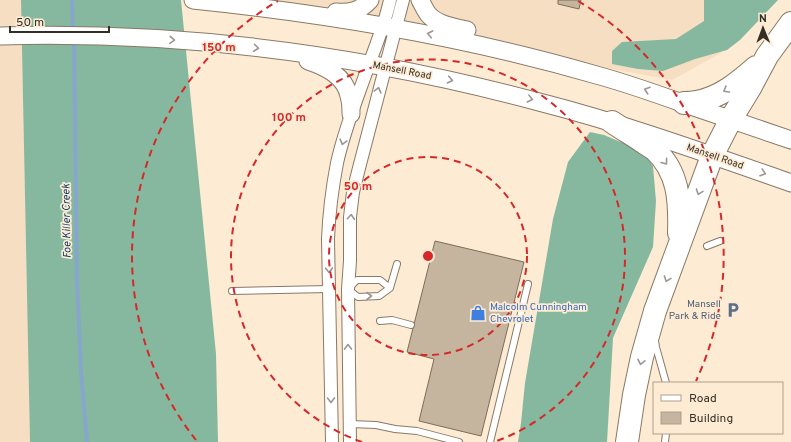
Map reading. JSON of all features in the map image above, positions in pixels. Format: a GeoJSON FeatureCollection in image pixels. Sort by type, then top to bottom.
{"type":"FeatureCollection","features":[{"type":"Feature","properties":{"kind":"highway"},"geometry":{"type":"LineString","coordinates":[[627,442],[634,395],[642,357],[655,311],[712,156],[730,120],[750,88],[767,56],[791,23]]}},
{"type":"Feature","properties":{"kind":"highway"},"geometry":{"type":"LineString","coordinates":[[684,103],[708,99],[723,92],[743,78],[767,56]]}},
{"type":"Feature","properties":{"kind":"highway"},"geometry":{"type":"LineString","coordinates":[[612,122],[653,149],[664,160],[670,169],[679,198],[680,212],[678,248]]}},
{"type":"Feature","properties":{"kind":"main road"},"geometry":{"type":"LineString","coordinates":[[192,0],[287,10],[389,26],[456,39],[536,58],[601,76],[791,140]]}},
{"type":"Feature","properties":{"kind":"main road"},"geometry":{"type":"LineString","coordinates":[[287,10],[346,13],[353,11],[370,0]]}},
{"type":"Feature","properties":{"kind":"main road"},"geometry":{"type":"LineString","coordinates":[[420,0],[428,14],[434,20],[446,25],[511,41],[536,58]]}},
{"type":"Feature","properties":{"kind":"main road","name":"Mansell Road"},"geometry":{"type":"LineString","coordinates":[[1,36],[134,38],[231,45],[280,50],[376,66],[445,79],[492,90],[612,122],[791,183]]}},
{"type":"Feature","properties":{"kind":"main road"},"geometry":{"type":"LineString","coordinates":[[280,50],[322,66],[333,72],[344,82],[349,95],[351,114]]}},
{"type":"Feature","properties":{"kind":"street"},"geometry":{"type":"LineString","coordinates":[[389,26],[388,10],[390,0]]}},
{"type":"Feature","properties":{"kind":"street"},"geometry":{"type":"LineString","coordinates":[[332,442],[328,240],[329,216],[333,189],[337,164],[351,114],[376,66],[389,26],[402,0]]}},
{"type":"Feature","properties":{"kind":"street"},"geometry":{"type":"LineString","coordinates":[[350,442],[348,289],[350,261],[350,217],[365,143],[376,66]]}},
{"type":"Feature","properties":{"kind":"lane"},"geometry":{"type":"LineString","coordinates":[[707,246],[720,241]]}},
{"type":"Feature","properties":{"kind":"lane"},"geometry":{"type":"LineString","coordinates":[[390,288],[380,280],[357,280],[348,289],[358,297],[379,296],[390,288],[397,264]]}},
{"type":"Feature","properties":{"kind":"lane"},"geometry":{"type":"LineString","coordinates":[[490,442],[528,284]]}},
{"type":"Feature","properties":{"kind":"lane"},"geometry":{"type":"LineString","coordinates":[[232,291],[329,289]]}},
{"type":"Feature","properties":{"kind":"lane"},"geometry":{"type":"LineString","coordinates":[[655,311],[656,347],[666,382]]}},
{"type":"Feature","properties":{"kind":"lane"},"geometry":{"type":"LineString","coordinates":[[380,321],[392,320],[411,325]]}},
{"type":"Feature","properties":{"kind":"lane"},"geometry":{"type":"LineString","coordinates":[[350,424],[376,425],[395,429],[417,431],[459,442]]}},
{"type":"Feature","properties":{"kind":"shaded area"},"geometry":{"type":"Polygon","coordinates":[[[0,0],[21,0],[30,442],[0,442],[0,0]]]}},
{"type":"Feature","properties":{"kind":"shaded area"},"geometry":{"type":"Polygon","coordinates":[[[235,0],[720,0],[721,53],[672,80],[235,0]]]}},
{"type":"Feature","properties":{"kind":"green space"},"geometry":{"type":"Polygon","coordinates":[[[21,0],[181,0],[216,354],[218,442],[30,442],[21,0]]]}},
{"type":"Feature","properties":{"kind":"green space"},"geometry":{"type":"Polygon","coordinates":[[[704,0],[778,0],[740,40],[727,50],[695,59],[663,71],[638,69],[612,64],[612,51],[622,42],[676,39],[704,21],[704,0]]]}},
{"type":"Feature","properties":{"kind":"green space"},"geometry":{"type":"Polygon","coordinates":[[[590,132],[604,135],[642,151],[653,166],[656,201],[653,247],[613,338],[607,442],[518,442],[525,383],[553,219],[568,162],[590,132]]]}},
{"type":"Feature","properties":{"kind":"building"},"geometry":{"type":"Polygon","coordinates":[[[558,0],[581,0],[579,9],[558,4],[558,0]]]}},
{"type":"Feature","properties":{"kind":"building"},"geometry":{"type":"Polygon","coordinates":[[[435,241],[524,262],[481,436],[419,421],[434,359],[407,352],[435,241]]]}},
{"type":"Feature","properties":{"kind":"waterway","name":"Foe Killer Creek"},"geometry":{"type":"LineString","coordinates":[[72,0],[73,32]]}},
{"type":"Feature","properties":{"kind":"waterway","name":"Foe Killer Creek"},"geometry":{"type":"LineString","coordinates":[[74,40],[77,281],[81,371],[87,442]]}},
{"type":"Feature","properties":{"kind":"place","name":"Mansell Park & Ride"},"geometry":{"type":"Point","coordinates":[733,310]}},
{"type":"Feature","properties":{"kind":"place","name":"Malcolm Cunningham Chevrolet"},"geometry":{"type":"Point","coordinates":[478,313]}}]}
